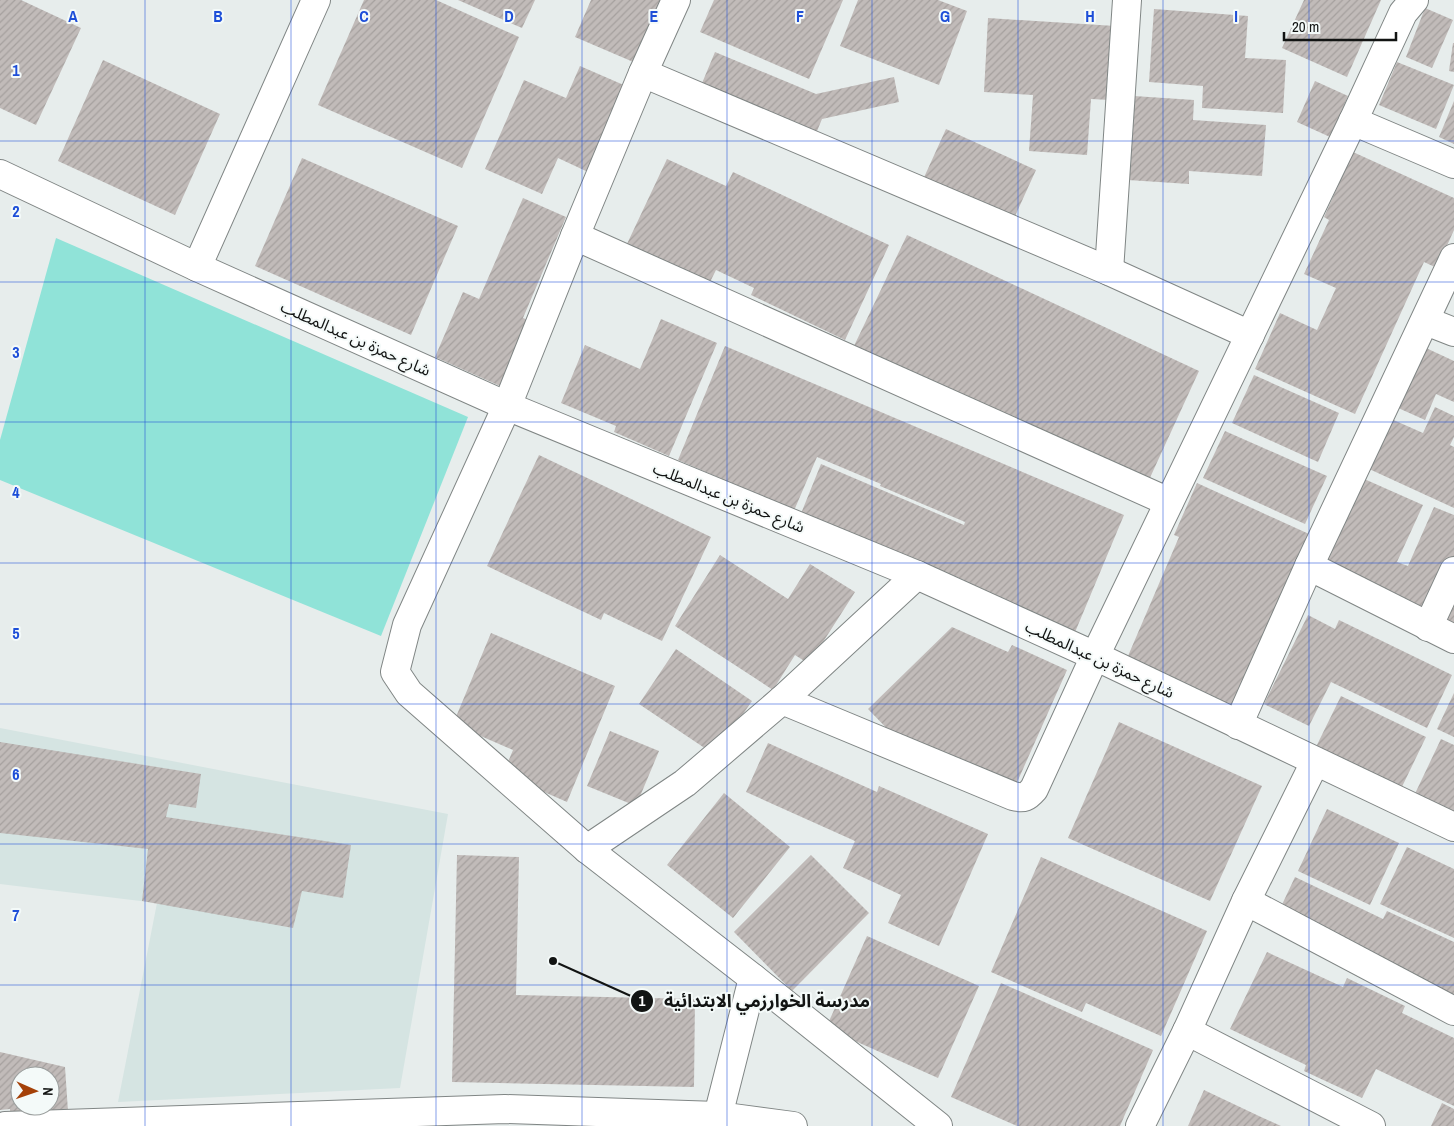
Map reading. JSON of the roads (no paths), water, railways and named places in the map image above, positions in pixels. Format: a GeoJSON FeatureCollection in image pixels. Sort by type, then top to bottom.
{"type":"FeatureCollection","features":[{"type":"Feature","properties":{"kind":"street"},"geometry":{"type":"LineString","coordinates":[[197,267],[316,0]]}},
{"type":"Feature","properties":{"kind":"street"},"geometry":{"type":"LineString","coordinates":[[676,0],[643,73],[575,236],[507,406],[407,626],[395,672],[409,693],[587,849],[753,978],[938,1126]]}},
{"type":"Feature","properties":{"kind":"street"},"geometry":{"type":"LineString","coordinates":[[1109,271],[1127,0]]}},
{"type":"Feature","properties":{"kind":"street"},"geometry":{"type":"LineString","coordinates":[[782,700],[1022,798],[1028,796],[1034,789],[1095,656],[1353,121],[1403,12],[1414,0]]}},
{"type":"Feature","properties":{"kind":"street"},"geometry":{"type":"LineString","coordinates":[[643,73],[1109,271],[1250,335]]}},
{"type":"Feature","properties":{"kind":"street"},"geometry":{"type":"LineString","coordinates":[[1353,121],[1454,164]]}},
{"type":"Feature","properties":{"kind":"street","name":"شارع حمزة بن عبدالمطلب"},"geometry":{"type":"LineString","coordinates":[[0,174],[197,267],[507,406],[917,575],[1095,656],[1454,827]]}},
{"type":"Feature","properties":{"kind":"street"},"geometry":{"type":"LineString","coordinates":[[575,236],[1169,502]]}},
{"type":"Feature","properties":{"kind":"street"},"geometry":{"type":"LineString","coordinates":[[1238,725],[1309,566],[1426,321],[1454,258]]}},
{"type":"Feature","properties":{"kind":"street"},"geometry":{"type":"LineString","coordinates":[[1426,321],[1454,332]]}},
{"type":"Feature","properties":{"kind":"street"},"geometry":{"type":"LineString","coordinates":[[1309,566],[1454,639]]}},
{"type":"Feature","properties":{"kind":"street"},"geometry":{"type":"LineString","coordinates":[[1428,627],[1454,572]]}},
{"type":"Feature","properties":{"kind":"street"},"geometry":{"type":"LineString","coordinates":[[587,849],[685,783],[782,700],[917,575]]}},
{"type":"Feature","properties":{"kind":"street"},"geometry":{"type":"LineString","coordinates":[[1140,1126],[1187,1031],[1246,901],[1315,762]]}},
{"type":"Feature","properties":{"kind":"street"},"geometry":{"type":"LineString","coordinates":[[1246,901],[1454,1011]]}},
{"type":"Feature","properties":{"kind":"street"},"geometry":{"type":"LineString","coordinates":[[718,1116],[753,978]]}},
{"type":"Feature","properties":{"kind":"street"},"geometry":{"type":"LineString","coordinates":[[1187,1031],[1371,1126]]}},
{"type":"Feature","properties":{"kind":"street"},"geometry":{"type":"LineString","coordinates":[[5,1126],[505,1109],[718,1116],[793,1126]]}},
{"type":"Feature","properties":{"kind":"place","name":"مدرسة الخوارزمي الابتدائية"},"geometry":{"type":"Point","coordinates":[553,961]}}]}
